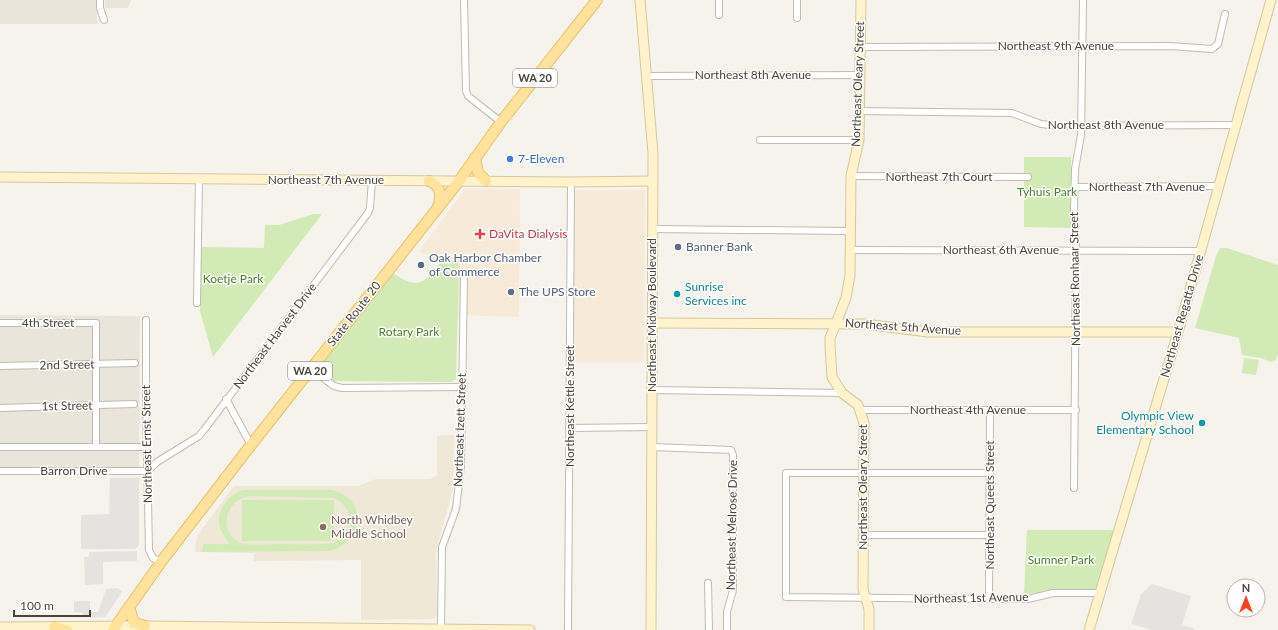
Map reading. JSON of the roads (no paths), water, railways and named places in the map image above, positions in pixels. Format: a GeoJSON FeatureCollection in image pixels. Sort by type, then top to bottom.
{"type":"FeatureCollection","features":[{"type":"Feature","properties":{"kind":"main road","name":"State Route 20"},"geometry":{"type":"LineString","coordinates":[[114,628],[161,562],[459,181],[501,122],[597,0]]}},
{"type":"Feature","properties":{"kind":"main road"},"geometry":{"type":"LineString","coordinates":[[475,158],[478,173],[486,181]]}},
{"type":"Feature","properties":{"kind":"main road"},"geometry":{"type":"LineString","coordinates":[[429,180],[440,189],[438,208]]}},
{"type":"Feature","properties":{"kind":"main road"},"geometry":{"type":"LineString","coordinates":[[129,607],[134,623],[145,628]]}},
{"type":"Feature","properties":{"kind":"main road"},"geometry":{"type":"LineString","coordinates":[[54,627],[67,630]]}},
{"type":"Feature","properties":{"kind":"street"},"geometry":{"type":"LineString","coordinates":[[100,0],[100,8],[104,20]]}},
{"type":"Feature","properties":{"kind":"street"},"geometry":{"type":"LineString","coordinates":[[464,0],[466,91],[468,96],[501,122]]}},
{"type":"Feature","properties":{"kind":"street","name":"Northeast Midway Boulevard"},"geometry":{"type":"LineString","coordinates":[[640,0],[653,153],[651,630]]}},
{"type":"Feature","properties":{"kind":"street"},"geometry":{"type":"LineString","coordinates":[[719,0],[720,15]]}},
{"type":"Feature","properties":{"kind":"street"},"geometry":{"type":"LineString","coordinates":[[797,0],[797,18]]}},
{"type":"Feature","properties":{"kind":"street","name":"Northeast Oleary Street"},"geometry":{"type":"LineString","coordinates":[[861,0],[859,140],[851,176],[849,287],[842,310],[830,338],[830,371],[842,393],[861,410],[864,423],[863,589],[869,609],[869,630]]}},
{"type":"Feature","properties":{"kind":"street","name":"Northeast Ronhaar Street"},"geometry":{"type":"LineString","coordinates":[[1074,488],[1076,410],[1076,251],[1074,210],[1075,169],[1081,144],[1083,0]]}},
{"type":"Feature","properties":{"kind":"street","name":"Northeast Regatta Drive"},"geometry":{"type":"LineString","coordinates":[[1089,630],[1178,332],[1271,0]]}},
{"type":"Feature","properties":{"kind":"street","name":"Northeast 9th Avenue"},"geometry":{"type":"LineString","coordinates":[[860,47],[1170,46],[1212,49],[1218,44],[1225,14]]}},
{"type":"Feature","properties":{"kind":"street","name":"Northeast 8th Avenue"},"geometry":{"type":"LineString","coordinates":[[646,76],[860,75]]}},
{"type":"Feature","properties":{"kind":"street","name":"Northeast 8th Avenue"},"geometry":{"type":"LineString","coordinates":[[859,111],[1012,113],[1041,124],[1235,125]]}},
{"type":"Feature","properties":{"kind":"street"},"geometry":{"type":"LineString","coordinates":[[760,140],[859,140]]}},
{"type":"Feature","properties":{"kind":"street","name":"Northeast 7th Court"},"geometry":{"type":"LineString","coordinates":[[851,176],[1028,177]]}},
{"type":"Feature","properties":{"kind":"street","name":"Northeast 7th Avenue"},"geometry":{"type":"LineString","coordinates":[[0,177],[570,182],[653,181]]}},
{"type":"Feature","properties":{"kind":"street"},"geometry":{"type":"LineString","coordinates":[[197,303],[199,179]]}},
{"type":"Feature","properties":{"kind":"street","name":"Northeast Harvest Drive"},"geometry":{"type":"LineString","coordinates":[[148,471],[157,462],[199,436],[368,213],[370,208],[372,180]]}},
{"type":"Feature","properties":{"kind":"street","name":"Northeast Kettle Street"},"geometry":{"type":"LineString","coordinates":[[568,630],[570,182]]}},
{"type":"Feature","properties":{"kind":"street","name":"Northeast 7th Avenue"},"geometry":{"type":"LineString","coordinates":[[1075,187],[1218,186]]}},
{"type":"Feature","properties":{"kind":"street"},"geometry":{"type":"LineString","coordinates":[[652,229],[849,231]]}},
{"type":"Feature","properties":{"kind":"street","name":"Northeast 6th Avenue"},"geometry":{"type":"LineString","coordinates":[[849,250],[1200,251]]}},
{"type":"Feature","properties":{"kind":"street","name":"Northeast Izett Street"},"geometry":{"type":"LineString","coordinates":[[441,628],[442,547],[456,509],[459,486],[464,277]]}},
{"type":"Feature","properties":{"kind":"street","name":"Northeast Ernst Street"},"geometry":{"type":"LineString","coordinates":[[146,320],[149,550],[153,558],[161,562]]}},
{"type":"Feature","properties":{"kind":"street","name":"4th Street"},"geometry":{"type":"LineString","coordinates":[[0,323],[96,323],[96,364]]}},
{"type":"Feature","properties":{"kind":"street","name":"Northeast 5th Avenue"},"geometry":{"type":"LineString","coordinates":[[652,323],[836,323],[864,324],[928,332],[1178,332]]}},
{"type":"Feature","properties":{"kind":"street","name":"2nd Street"},"geometry":{"type":"LineString","coordinates":[[0,366],[135,363]]}},
{"type":"Feature","properties":{"kind":"street"},"geometry":{"type":"LineString","coordinates":[[96,364],[96,447]]}},
{"type":"Feature","properties":{"kind":"street"},"geometry":{"type":"LineString","coordinates":[[311,370],[334,386],[342,388],[461,387]]}},
{"type":"Feature","properties":{"kind":"street"},"geometry":{"type":"LineString","coordinates":[[652,390],[842,393]]}},
{"type":"Feature","properties":{"kind":"street"},"geometry":{"type":"LineString","coordinates":[[226,399],[252,445]]}},
{"type":"Feature","properties":{"kind":"street","name":"1st Street"},"geometry":{"type":"LineString","coordinates":[[0,408],[134,404]]}},
{"type":"Feature","properties":{"kind":"street","name":"Northeast 4th Avenue"},"geometry":{"type":"LineString","coordinates":[[861,410],[1076,410]]}},
{"type":"Feature","properties":{"kind":"street","name":"Northeast Queets Street"},"geometry":{"type":"LineString","coordinates":[[989,599],[990,410]]}},
{"type":"Feature","properties":{"kind":"street"},"geometry":{"type":"LineString","coordinates":[[570,428],[652,428]]}},
{"type":"Feature","properties":{"kind":"street"},"geometry":{"type":"LineString","coordinates":[[0,447],[147,447]]}},
{"type":"Feature","properties":{"kind":"street","name":"Northeast Melrose Drive"},"geometry":{"type":"LineString","coordinates":[[652,447],[731,450],[733,456],[733,590],[728,608],[727,630]]}},
{"type":"Feature","properties":{"kind":"street","name":"Barron Drive"},"geometry":{"type":"LineString","coordinates":[[0,471],[148,471]]}},
{"type":"Feature","properties":{"kind":"street"},"geometry":{"type":"LineString","coordinates":[[864,472],[990,473]]}},
{"type":"Feature","properties":{"kind":"street","name":"Northeast 1st Avenue"},"geometry":{"type":"LineString","coordinates":[[864,472],[786,473],[786,597],[866,599],[1028,599],[1053,593],[1100,593]]}},
{"type":"Feature","properties":{"kind":"street"},"geometry":{"type":"LineString","coordinates":[[863,535],[989,535]]}},
{"type":"Feature","properties":{"kind":"street"},"geometry":{"type":"LineString","coordinates":[[708,583],[709,630]]}},
{"type":"Feature","properties":{"kind":"street"},"geometry":{"type":"LineString","coordinates":[[0,627],[288,629],[441,628],[530,630]]}},
{"type":"Feature","properties":{"kind":"place","name":"7-Eleven"},"geometry":{"type":"Point","coordinates":[510,159]}},
{"type":"Feature","properties":{"kind":"place","name":"DaVita Dialysis"},"geometry":{"type":"Point","coordinates":[480,234]}},
{"type":"Feature","properties":{"kind":"place","name":"Banner Bank"},"geometry":{"type":"Point","coordinates":[678,247]}},
{"type":"Feature","properties":{"kind":"place","name":"Oak Harbor Chamber of Commerce"},"geometry":{"type":"Point","coordinates":[421,265]}},
{"type":"Feature","properties":{"kind":"place","name":"The UPS Store"},"geometry":{"type":"Point","coordinates":[511,292]}},
{"type":"Feature","properties":{"kind":"place","name":"Sunrise Services inc"},"geometry":{"type":"Point","coordinates":[677,294]}},
{"type":"Feature","properties":{"kind":"place","name":"Olympic View Elementary School"},"geometry":{"type":"Point","coordinates":[1202,423]}},
{"type":"Feature","properties":{"kind":"place","name":"North Whidbey Middle School"},"geometry":{"type":"Point","coordinates":[323,527]}},
{"type":"Feature","properties":{"kind":"park label","name":"Tyhuis Park"},"geometry":{"type":"Point","coordinates":[1047,192]}},
{"type":"Feature","properties":{"kind":"park label","name":"Koetje Park"},"geometry":{"type":"Point","coordinates":[233,279]}},
{"type":"Feature","properties":{"kind":"park label","name":"Rotary Park"},"geometry":{"type":"Point","coordinates":[409,332]}},
{"type":"Feature","properties":{"kind":"park label","name":"Sumner Park"},"geometry":{"type":"Point","coordinates":[1061,560]}}]}
